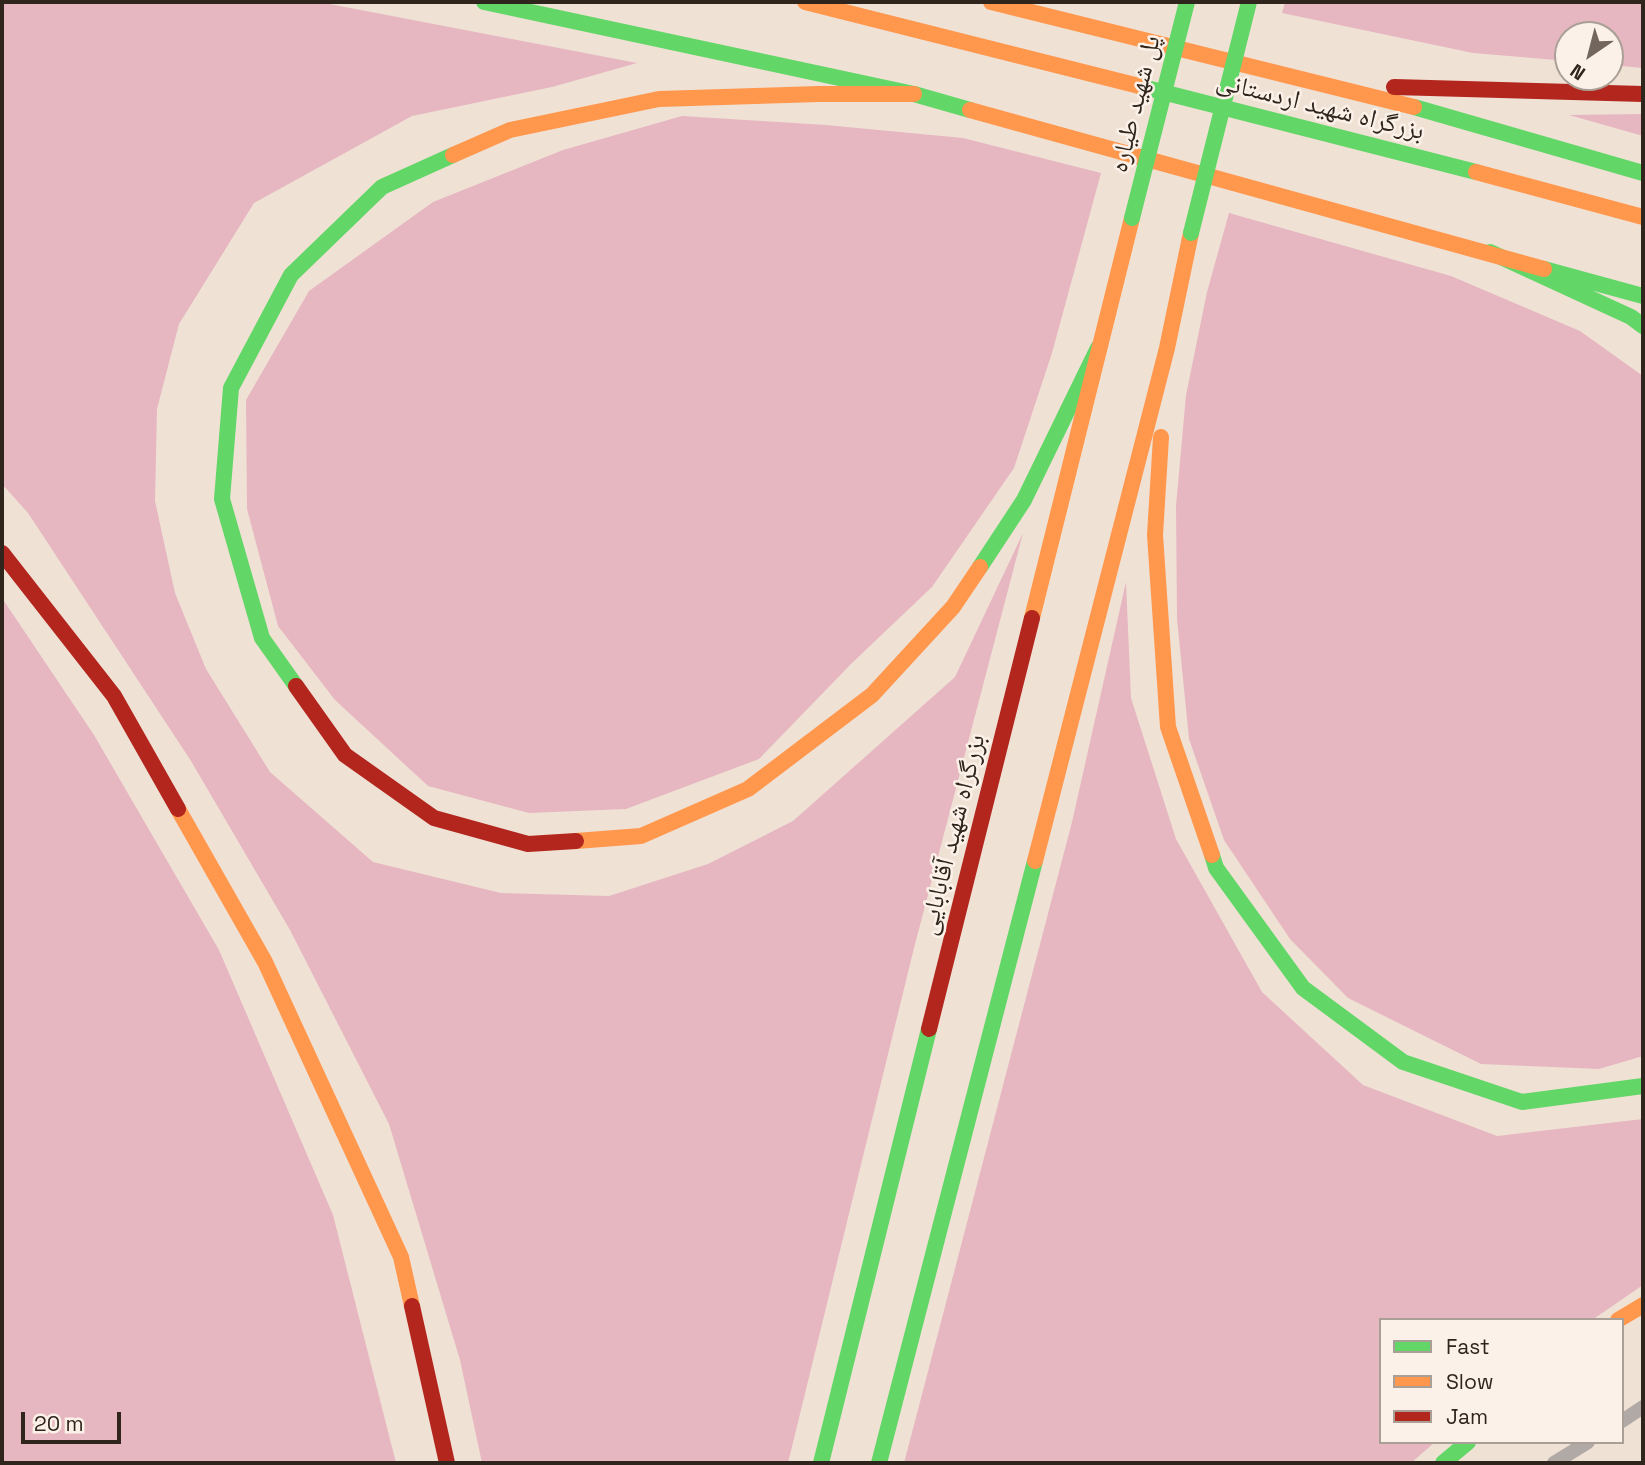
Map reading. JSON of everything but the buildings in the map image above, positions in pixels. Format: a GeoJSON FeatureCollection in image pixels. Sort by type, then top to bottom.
{"type":"FeatureCollection","features":[{"type":"Feature","properties":{"kind":"main road"},"geometry":{"type":"LineString","coordinates":[[484,2],[914,94],[1643,296]]}},
{"type":"Feature","properties":{"kind":"main road","name":"بزرگراه شهید اردستانی"},"geometry":{"type":"LineString","coordinates":[[805,2],[1404,153],[1643,217]]}},
{"type":"Feature","properties":{"kind":"main road","name":"بزرگراه شهید اردستانی"},"geometry":{"type":"LineString","coordinates":[[995,2],[1410,106],[1643,173]]}},
{"type":"Feature","properties":{"kind":"main road","name":"پل شهید طیاره"},"geometry":{"type":"LineString","coordinates":[[1132,218],[1187,2]]}},
{"type":"Feature","properties":{"kind":"main road"},"geometry":{"type":"LineString","coordinates":[[879,1463],[1167,348],[1191,233],[1249,2]]}},
{"type":"Feature","properties":{"kind":"main road"},"geometry":{"type":"LineString","coordinates":[[1320,84],[1643,94]]}},
{"type":"Feature","properties":{"kind":"main road"},"geometry":{"type":"LineString","coordinates":[[914,94],[659,99],[510,130],[382,187],[291,275],[231,388],[222,499],[262,638],[345,755],[434,818],[528,844],[641,836],[748,789],[872,695],[953,607],[1024,500],[1098,348]]}},
{"type":"Feature","properties":{"kind":"main road","name":"بزرگراه شهید آقابابایی"},"geometry":{"type":"LineString","coordinates":[[821,1463],[1132,218]]}},
{"type":"Feature","properties":{"kind":"main road"},"geometry":{"type":"LineString","coordinates":[[1490,252],[1631,317],[1643,326]]}},
{"type":"Feature","properties":{"kind":"main road"},"geometry":{"type":"LineString","coordinates":[[1167,348],[1155,535],[1168,727],[1216,868],[1303,988],[1402,1062],[1522,1102],[1643,1086]]}},
{"type":"Feature","properties":{"kind":"main road"},"geometry":{"type":"LineString","coordinates":[[2,553],[114,696],[265,962],[401,1256],[447,1463]]}},
{"type":"Feature","properties":{"kind":"main road"},"geometry":{"type":"LineString","coordinates":[[1621,1318],[1643,1305]]}},
{"type":"Feature","properties":{"kind":"main road"},"geometry":{"type":"LineString","coordinates":[[1443,1463],[1466,1444]]}},
{"type":"Feature","properties":{"kind":"lane"},"geometry":{"type":"LineString","coordinates":[[1624,1419],[1643,1407]]}},
{"type":"Feature","properties":{"kind":"lane"},"geometry":{"type":"LineString","coordinates":[[1554,1463],[1585,1444]]}},
{"type":"Feature","properties":{"kind":"shaded area"},"geometry":{"type":"Polygon","coordinates":[[[2,2],[319,2],[637,63],[552,87],[412,116],[254,203],[179,324],[157,409],[155,501],[175,593],[206,669],[270,772],[373,862],[501,893],[609,896],[708,864],[793,821],[955,677],[1023,533],[914,948],[788,1463],[482,1463],[460,1360],[389,1124],[290,930],[191,761],[28,513],[2,484],[2,2]]]}},
{"type":"Feature","properties":{"kind":"shaded area"},"geometry":{"type":"Polygon","coordinates":[[[1285,2],[1643,2],[1643,68],[1624,66],[1624,21],[1554,21],[1554,60],[1473,53],[1282,13],[1285,2]]]}},
{"type":"Feature","properties":{"kind":"shaded area"},"geometry":{"type":"Polygon","coordinates":[[[1643,114],[1643,136],[1569,115],[1643,114]]]}},
{"type":"Feature","properties":{"kind":"shaded area"},"geometry":{"type":"Polygon","coordinates":[[[682,116],[826,125],[963,138],[1101,173],[1052,353],[1014,468],[932,587],[852,663],[759,759],[626,809],[529,813],[428,786],[335,700],[278,626],[247,509],[246,400],[309,291],[433,202],[563,150],[682,116]]]}},
{"type":"Feature","properties":{"kind":"shaded area"},"geometry":{"type":"Polygon","coordinates":[[[1229,213],[1451,276],[1580,331],[1643,376],[1643,1056],[1599,1069],[1481,1064],[1348,998],[1290,939],[1224,840],[1189,739],[1177,619],[1176,506],[1186,395],[1207,292],[1229,213]]]}},
{"type":"Feature","properties":{"kind":"shaded area"},"geometry":{"type":"Polygon","coordinates":[[[1126,582],[1131,698],[1176,839],[1262,992],[1363,1085],[1497,1136],[1643,1119],[1643,1285],[1595,1318],[1379,1318],[1379,1444],[1433,1444],[1411,1463],[904,1463],[1072,822],[1126,582]]]}},
{"type":"Feature","properties":{"kind":"shaded area"},"geometry":{"type":"Polygon","coordinates":[[[2,598],[94,735],[219,950],[333,1215],[396,1463],[2,1463],[2,598]]]}},
{"type":"Feature","properties":{"kind":"traffic: fast"},"geometry":{"type":"LineString","coordinates":[[484,2],[914,94],[970,110]]}},
{"type":"Feature","properties":{"kind":"traffic: fast"},"geometry":{"type":"LineString","coordinates":[[1132,218],[1187,2]]}},
{"type":"Feature","properties":{"kind":"traffic: fast"},"geometry":{"type":"LineString","coordinates":[[1191,233],[1249,2]]}},
{"type":"Feature","properties":{"kind":"traffic: fast"},"geometry":{"type":"LineString","coordinates":[[1139,86],[1476,172]]}},
{"type":"Feature","properties":{"kind":"traffic: fast"},"geometry":{"type":"LineString","coordinates":[[1414,107],[1643,173]]}},
{"type":"Feature","properties":{"kind":"traffic: fast"},"geometry":{"type":"LineString","coordinates":[[296,686],[262,638],[222,499],[231,388],[291,275],[382,187],[453,155]]}},
{"type":"Feature","properties":{"kind":"traffic: fast"},"geometry":{"type":"LineString","coordinates":[[1490,252],[1631,317],[1643,326]]}},
{"type":"Feature","properties":{"kind":"traffic: fast"},"geometry":{"type":"LineString","coordinates":[[1544,269],[1643,296]]}},
{"type":"Feature","properties":{"kind":"traffic: fast"},"geometry":{"type":"LineString","coordinates":[[980,567],[1024,500],[1098,348]]}},
{"type":"Feature","properties":{"kind":"traffic: fast"},"geometry":{"type":"LineString","coordinates":[[1212,855],[1216,868],[1303,988],[1403,1062],[1522,1102],[1643,1086]]}},
{"type":"Feature","properties":{"kind":"traffic: fast"},"geometry":{"type":"LineString","coordinates":[[879,1463],[1035,861]]}},
{"type":"Feature","properties":{"kind":"traffic: fast"},"geometry":{"type":"LineString","coordinates":[[821,1463],[929,1029]]}},
{"type":"Feature","properties":{"kind":"traffic: fast"},"geometry":{"type":"LineString","coordinates":[[1443,1463],[1466,1444]]}},
{"type":"Feature","properties":{"kind":"traffic: slow"},"geometry":{"type":"LineString","coordinates":[[805,2],[1139,86]]}},
{"type":"Feature","properties":{"kind":"traffic: slow"},"geometry":{"type":"LineString","coordinates":[[991,2],[1414,107]]}},
{"type":"Feature","properties":{"kind":"traffic: slow"},"geometry":{"type":"LineString","coordinates":[[453,155],[510,130],[659,99],[914,94]]}},
{"type":"Feature","properties":{"kind":"traffic: slow"},"geometry":{"type":"LineString","coordinates":[[970,110],[1544,269]]}},
{"type":"Feature","properties":{"kind":"traffic: slow"},"geometry":{"type":"LineString","coordinates":[[1476,172],[1643,217]]}},
{"type":"Feature","properties":{"kind":"traffic: slow"},"geometry":{"type":"LineString","coordinates":[[1032,618],[1132,218]]}},
{"type":"Feature","properties":{"kind":"traffic: slow"},"geometry":{"type":"LineString","coordinates":[[1035,861],[1167,348],[1191,233]]}},
{"type":"Feature","properties":{"kind":"traffic: slow"},"geometry":{"type":"LineString","coordinates":[[1161,437],[1155,535],[1168,727],[1212,855]]}},
{"type":"Feature","properties":{"kind":"traffic: slow"},"geometry":{"type":"LineString","coordinates":[[576,841],[641,836],[748,789],[872,695],[953,607],[980,567]]}},
{"type":"Feature","properties":{"kind":"traffic: slow"},"geometry":{"type":"LineString","coordinates":[[178,809],[265,962],[401,1257],[412,1306]]}},
{"type":"Feature","properties":{"kind":"traffic: slow"},"geometry":{"type":"LineString","coordinates":[[1621,1318],[1643,1305]]}},
{"type":"Feature","properties":{"kind":"traffic: jam"},"geometry":{"type":"LineString","coordinates":[[1394,87],[1643,94]]}},
{"type":"Feature","properties":{"kind":"traffic: jam"},"geometry":{"type":"LineString","coordinates":[[2,553],[114,696],[178,809]]}},
{"type":"Feature","properties":{"kind":"traffic: jam"},"geometry":{"type":"LineString","coordinates":[[929,1029],[1032,618]]}},
{"type":"Feature","properties":{"kind":"traffic: jam"},"geometry":{"type":"LineString","coordinates":[[296,686],[345,755],[434,818],[528,844],[576,841]]}},
{"type":"Feature","properties":{"kind":"traffic: jam"},"geometry":{"type":"LineString","coordinates":[[412,1306],[447,1463]]}}]}
